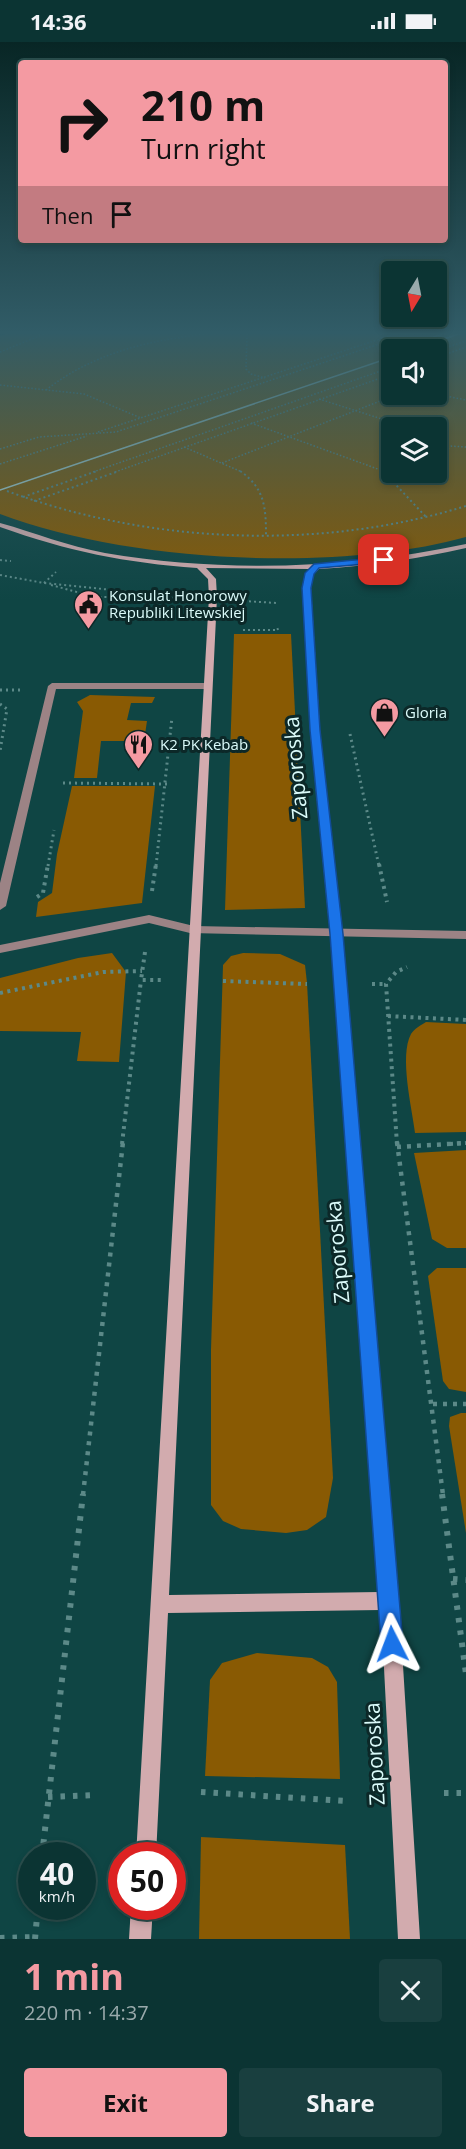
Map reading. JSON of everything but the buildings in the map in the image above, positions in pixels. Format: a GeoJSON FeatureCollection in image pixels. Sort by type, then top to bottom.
{"type":"FeatureCollection","features":[{"type":"Feature","properties":{"kind":"main road"},"geometry":{"type":"LineString","coordinates":[[0,525],[26,537]]}},
{"type":"Feature","properties":{"kind":"main road"},"geometry":{"type":"LineString","coordinates":[[0,535],[26,537],[119,557],[199,565],[317,566],[384,560],[466,546]]}},
{"type":"Feature","properties":{"kind":"main road"},"geometry":{"type":"LineString","coordinates":[[147,1842],[213,586],[209,575],[199,565]]}},
{"type":"Feature","properties":{"kind":"main road","name":"Zaporoska"},"geometry":{"type":"LineString","coordinates":[[317,566],[307,579],[315,730],[336,934],[390,1601],[409,1939]]}},
{"type":"Feature","properties":{"kind":"main road"},"geometry":{"type":"LineString","coordinates":[[159,1604],[390,1601]]}},
{"type":"Feature","properties":{"kind":"main road"},"geometry":{"type":"LineString","coordinates":[[140,1939],[141,1920]]}},
{"type":"Feature","properties":{"kind":"street"},"geometry":{"type":"LineString","coordinates":[[0,906],[52,686],[207,686]]}},
{"type":"Feature","properties":{"kind":"street"},"geometry":{"type":"LineString","coordinates":[[0,949],[149,919],[194,930],[466,935]]}},
{"type":"Feature","properties":{"kind":"path"},"geometry":{"type":"LineString","coordinates":[[98,432],[128,423]]}},
{"type":"Feature","properties":{"kind":"path"},"geometry":{"type":"LineString","coordinates":[[0,449],[39,437],[116,432],[144,423]]}},
{"type":"Feature","properties":{"kind":"path"},"geometry":{"type":"LineString","coordinates":[[20,497],[32,495],[233,423]]}},
{"type":"Feature","properties":{"kind":"path"},"geometry":{"type":"LineString","coordinates":[[33,501],[251,423],[381,470]]}},
{"type":"Feature","properties":{"kind":"path"},"geometry":{"type":"LineString","coordinates":[[222,463],[329,423]]}},
{"type":"Feature","properties":{"kind":"path"},"geometry":{"type":"LineString","coordinates":[[0,464],[87,436]]}},
{"type":"Feature","properties":{"kind":"path"},"geometry":{"type":"LineString","coordinates":[[174,443],[222,463],[249,478],[262,493],[265,502],[266,542]]}},
{"type":"Feature","properties":{"kind":"path"},"geometry":{"type":"LineString","coordinates":[[447,454],[449,446],[466,447]]}},
{"type":"Feature","properties":{"kind":"path"},"geometry":{"type":"LineString","coordinates":[[396,483],[427,518]]}},
{"type":"Feature","properties":{"kind":"path"},"geometry":{"type":"LineString","coordinates":[[7,491],[33,501],[134,524],[185,531],[266,534],[344,531],[427,518],[466,506]]}},
{"type":"Feature","properties":{"kind":"path"},"geometry":{"type":"LineString","coordinates":[[44,583],[61,567]]}},
{"type":"Feature","properties":{"kind":"path"},"geometry":{"type":"LineString","coordinates":[[0,575],[44,583],[132,592],[140,597]]}},
{"type":"Feature","properties":{"kind":"path"},"geometry":{"type":"LineString","coordinates":[[44,583],[76,594],[126,599],[176,598],[182,604]]}},
{"type":"Feature","properties":{"kind":"path"},"geometry":{"type":"LineString","coordinates":[[275,594],[277,612]]}},
{"type":"Feature","properties":{"kind":"path"},"geometry":{"type":"LineString","coordinates":[[243,597],[244,603],[277,603]]}},
{"type":"Feature","properties":{"kind":"path"},"geometry":{"type":"LineString","coordinates":[[243,621],[243,630],[278,630],[277,621]]}},
{"type":"Feature","properties":{"kind":"path"},"geometry":{"type":"LineString","coordinates":[[43,1842],[142,971],[166,784],[174,686]]}},
{"type":"Feature","properties":{"kind":"path"},"geometry":{"type":"LineString","coordinates":[[0,704],[7,709],[0,752]]}},
{"type":"Feature","properties":{"kind":"path"},"geometry":{"type":"LineString","coordinates":[[0,725],[6,725]]}},
{"type":"Feature","properties":{"kind":"path"},"geometry":{"type":"LineString","coordinates":[[348,725],[388,909]]}},
{"type":"Feature","properties":{"kind":"path"},"geometry":{"type":"LineString","coordinates":[[61,794],[65,772]]}},
{"type":"Feature","properties":{"kind":"path"},"geometry":{"type":"LineString","coordinates":[[63,783],[166,784]]}},
{"type":"Feature","properties":{"kind":"path"},"geometry":{"type":"LineString","coordinates":[[28,902],[43,893],[55,827]]}},
{"type":"Feature","properties":{"kind":"path"},"geometry":{"type":"LineString","coordinates":[[411,964],[396,972],[386,984],[397,1146],[433,1404],[466,1674]]}},
{"type":"Feature","properties":{"kind":"path"},"geometry":{"type":"LineString","coordinates":[[0,993],[104,972],[142,971]]}},
{"type":"Feature","properties":{"kind":"path"},"geometry":{"type":"LineString","coordinates":[[141,980],[163,981]]}},
{"type":"Feature","properties":{"kind":"path"},"geometry":{"type":"LineString","coordinates":[[223,981],[306,984]]}},
{"type":"Feature","properties":{"kind":"path"},"geometry":{"type":"LineString","coordinates":[[388,1016],[466,1020]]}},
{"type":"Feature","properties":{"kind":"path"},"geometry":{"type":"LineString","coordinates":[[397,1146],[466,1143]]}},
{"type":"Feature","properties":{"kind":"path"},"geometry":{"type":"LineString","coordinates":[[433,1404],[466,1404]]}},
{"type":"Feature","properties":{"kind":"path"},"geometry":{"type":"LineString","coordinates":[[453,1579],[466,1580]]}},
{"type":"Feature","properties":{"kind":"path"},"geometry":{"type":"LineString","coordinates":[[201,1792],[345,1801]]}},
{"type":"Feature","properties":{"kind":"path"},"geometry":{"type":"LineString","coordinates":[[444,1793],[466,1793]]}},
{"type":"Feature","properties":{"kind":"path"},"geometry":{"type":"LineString","coordinates":[[48,1797],[96,1795]]}},
{"type":"Feature","properties":{"kind":"path"},"geometry":{"type":"LineString","coordinates":[[0,1938],[35,1938],[37,1920]]}},
{"type":"Feature","properties":{"kind":"shaded area"},"geometry":{"type":"Polygon","coordinates":[[[0,423],[381,423],[381,483],[447,483],[447,423],[466,423],[466,537],[414,548],[356,555],[295,558],[232,557],[168,552],[107,543],[51,530],[0,514],[0,423]]]}},
{"type":"Feature","properties":{"kind":"shaded area"},"geometry":{"type":"Polygon","coordinates":[[[234,634],[291,634],[305,908],[225,910],[234,634]]]}},
{"type":"Feature","properties":{"kind":"shaded area"},"geometry":{"type":"Polygon","coordinates":[[[90,695],[155,697],[152,703],[131,703],[127,720],[147,721],[144,741],[101,741],[97,778],[74,778],[83,711],[77,702],[90,695]]]}},
{"type":"Feature","properties":{"kind":"shaded area"},"geometry":{"type":"Polygon","coordinates":[[[72,786],[155,786],[142,903],[36,917],[38,902],[52,893],[57,854],[72,786]]]}},
{"type":"Feature","properties":{"kind":"shaded area"},"geometry":{"type":"Polygon","coordinates":[[[112,953],[126,972],[119,1062],[77,1061],[81,1032],[0,1031],[0,978],[78,958],[112,953]]]}},
{"type":"Feature","properties":{"kind":"shaded area"},"geometry":{"type":"Polygon","coordinates":[[[243,953],[280,954],[305,965],[307,983],[333,1478],[326,1517],[307,1530],[286,1533],[241,1529],[223,1521],[211,1505],[211,1349],[223,965],[231,956],[243,953]]]}},
{"type":"Feature","properties":{"kind":"shaded area"},"geometry":{"type":"Polygon","coordinates":[[[426,1022],[466,1024],[466,1132],[415,1133],[407,1082],[406,1055],[411,1034],[426,1022]]]}},
{"type":"Feature","properties":{"kind":"shaded area"},"geometry":{"type":"Polygon","coordinates":[[[466,1150],[466,1248],[447,1248],[432,1239],[414,1153],[466,1150]]]}},
{"type":"Feature","properties":{"kind":"shaded area"},"geometry":{"type":"Polygon","coordinates":[[[437,1268],[466,1268],[466,1392],[449,1389],[443,1381],[428,1276],[437,1268]]]}},
{"type":"Feature","properties":{"kind":"shaded area"},"geometry":{"type":"Polygon","coordinates":[[[466,1413],[466,1533],[449,1426],[450,1417],[466,1413]]]}},
{"type":"Feature","properties":{"kind":"shaded area"},"geometry":{"type":"Polygon","coordinates":[[[257,1653],[312,1658],[328,1667],[337,1682],[340,1779],[205,1776],[210,1680],[222,1663],[257,1653]]]}},
{"type":"Feature","properties":{"kind":"shaded area"},"geometry":{"type":"Polygon","coordinates":[[[201,1837],[345,1845],[350,1939],[199,1939],[201,1837]]]}},
{"type":"Feature","properties":{"kind":"tram line"},"geometry":{"type":"LineString","coordinates":[[0,490],[199,423]]}},
{"type":"Feature","properties":{"kind":"place","name":"Konsulat Honorowy Republiki Litewskiej"},"geometry":{"type":"Point","coordinates":[88,630]}},
{"type":"Feature","properties":{"kind":"place","name":"Gloria"},"geometry":{"type":"Point","coordinates":[384,738]}},
{"type":"Feature","properties":{"kind":"place","name":"K2 PK Kebab"},"geometry":{"type":"Point","coordinates":[139,770]}},
{"type":"Feature","properties":{"kind":"route"},"geometry":{"type":"LineString","coordinates":[[384,560],[317,566],[307,579],[307,588],[315,730],[336,934],[392,1644]]}}]}
